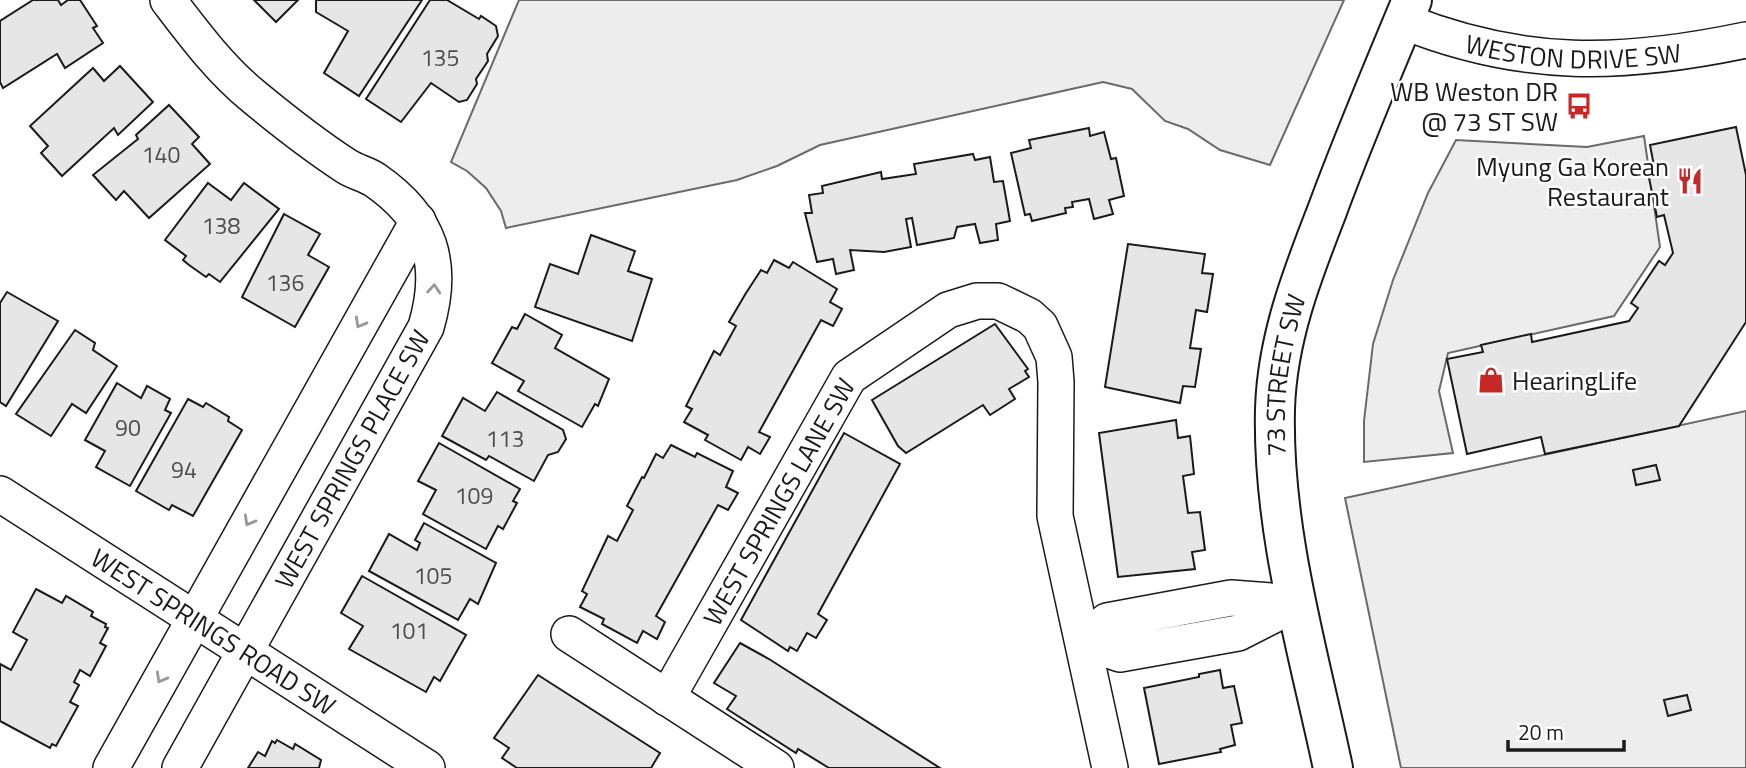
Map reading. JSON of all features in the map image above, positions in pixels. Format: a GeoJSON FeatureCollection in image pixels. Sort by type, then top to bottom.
{"type":"FeatureCollection","features":[{"type":"Feature","properties":{"kind":"street","name":"WEST SPRINGS PLACE SW"},"geometry":{"type":"LineString","coordinates":[[169,0],[203,46],[251,94],[349,168],[402,200],[418,221],[429,243],[435,264],[436,288],[426,327],[180,768]]}},
{"type":"Feature","properties":{"kind":"street","name":"WESTON DRIVE SW"},"geometry":{"type":"LineString","coordinates":[[1407,11],[1441,37],[1524,55],[1569,59],[1626,60],[1746,40]]}},
{"type":"Feature","properties":{"kind":"street","name":"73 STREET SW"},"geometry":{"type":"LineString","coordinates":[[1333,768],[1279,509],[1275,407],[1285,327],[1354,138],[1407,11]]}},
{"type":"Feature","properties":{"kind":"street"},"geometry":{"type":"LineString","coordinates":[[111,768],[418,221]]}},
{"type":"Feature","properties":{"kind":"street","name":"WEST SPRINGS LANE SW"},"geometry":{"type":"LineString","coordinates":[[667,698],[849,377],[948,310],[977,301],[998,302],[1029,316],[1040,327],[1054,357],[1055,516],[1110,768]]}},
{"type":"Feature","properties":{"kind":"street","name":"WEST SPRINGS ROAD SW"},"geometry":{"type":"LineString","coordinates":[[0,494],[427,768]]}},
{"type":"Feature","properties":{"kind":"street"},"geometry":{"type":"LineString","coordinates":[[1084,642],[1120,654],[1238,633],[1297,603]]}},
{"type":"Feature","properties":{"kind":"street"},"geometry":{"type":"LineString","coordinates":[[569,634],[776,768]]}},
{"type":"Feature","properties":{"kind":"shaded area"},"geometry":{"type":"Polygon","coordinates":[[[519,0],[1344,0],[1270,165],[1220,150],[1188,129],[1165,121],[1132,89],[1103,82],[820,145],[777,166],[737,180],[506,228],[501,211],[486,188],[467,171],[451,162],[519,0]]]}},
{"type":"Feature","properties":{"kind":"shaded area"},"geometry":{"type":"Polygon","coordinates":[[[1644,136],[1660,247],[1614,316],[1448,353],[1439,391],[1453,453],[1364,462],[1364,421],[1373,344],[1393,280],[1428,193],[1456,140],[1587,147],[1644,136]]]}},
{"type":"Feature","properties":{"kind":"shaded area"},"geometry":{"type":"Polygon","coordinates":[[[1746,411],[1746,768],[1401,768],[1345,498],[1746,411]]]}},
{"type":"Feature","properties":{"kind":"building"},"geometry":{"type":"Polygon","coordinates":[[[33,0],[58,0],[61,5],[68,0],[80,0],[97,26],[93,28],[103,43],[65,68],[57,54],[3,88],[0,82],[0,21],[33,0]]]}},
{"type":"Feature","properties":{"kind":"building"},"geometry":{"type":"Polygon","coordinates":[[[254,0],[298,0],[276,22],[254,0]]]}},
{"type":"Feature","properties":{"kind":"building"},"geometry":{"type":"Polygon","coordinates":[[[316,0],[422,0],[359,96],[324,73],[348,31],[316,12],[316,0]]]}},
{"type":"Feature","properties":{"kind":"building"},"geometry":{"type":"Polygon","coordinates":[[[430,0],[447,0],[479,19],[481,16],[496,26],[498,36],[467,100],[459,102],[431,83],[401,122],[366,99],[430,0]]]}},
{"type":"Feature","properties":{"kind":"building"},"geometry":{"type":"Polygon","coordinates":[[[120,66],[153,102],[118,135],[114,128],[62,176],[41,153],[48,146],[30,126],[93,68],[104,81],[120,66]]]}},
{"type":"Feature","properties":{"kind":"building"},"geometry":{"type":"Polygon","coordinates":[[[169,105],[199,137],[192,144],[210,164],[149,218],[124,191],[116,200],[93,175],[138,139],[136,135],[169,105]]]}},
{"type":"Feature","properties":{"kind":"building"},"geometry":{"type":"Polygon","coordinates":[[[1736,127],[1746,175],[1746,322],[1679,426],[1545,454],[1541,437],[1467,454],[1447,359],[1483,352],[1481,345],[1531,334],[1532,342],[1629,321],[1638,308],[1631,303],[1659,261],[1665,265],[1673,253],[1664,215],[1657,217],[1647,168],[1654,166],[1650,145],[1736,127]]]}},
{"type":"Feature","properties":{"kind":"building"},"geometry":{"type":"Polygon","coordinates":[[[1089,128],[1090,136],[1104,132],[1111,159],[1116,158],[1124,196],[1109,200],[1113,214],[1094,219],[1089,199],[1072,202],[1073,207],[1065,208],[1066,213],[1032,221],[1030,214],[1025,215],[1011,153],[1031,148],[1029,140],[1089,128]]]}},
{"type":"Feature","properties":{"kind":"building"},"geometry":{"type":"Polygon","coordinates":[[[973,154],[975,160],[990,157],[994,182],[1003,181],[1010,221],[996,224],[998,240],[980,243],[975,224],[957,227],[954,238],[917,245],[912,218],[906,219],[911,247],[884,252],[850,250],[854,270],[836,274],[833,259],[817,262],[805,213],[812,213],[809,195],[823,193],[822,186],[881,172],[882,179],[916,174],[914,164],[973,154]]]}},
{"type":"Feature","properties":{"kind":"building"},"geometry":{"type":"Polygon","coordinates":[[[208,183],[231,200],[244,183],[279,209],[220,282],[209,274],[206,277],[189,265],[183,260],[186,256],[165,240],[208,183]]]}},
{"type":"Feature","properties":{"kind":"building"},"geometry":{"type":"Polygon","coordinates":[[[284,214],[320,234],[308,255],[329,267],[295,327],[242,297],[284,214]]]}},
{"type":"Feature","properties":{"kind":"building"},"geometry":{"type":"Polygon","coordinates":[[[591,235],[635,251],[628,271],[652,279],[632,341],[535,307],[550,264],[578,274],[591,235]]]}},
{"type":"Feature","properties":{"kind":"building"},"geometry":{"type":"Polygon","coordinates":[[[1128,244],[1205,254],[1202,273],[1213,274],[1207,312],[1196,310],[1190,348],[1201,349],[1195,387],[1183,386],[1180,403],[1105,387],[1128,244]]]}},
{"type":"Feature","properties":{"kind":"building"},"geometry":{"type":"Polygon","coordinates":[[[774,260],[789,268],[793,262],[837,289],[830,302],[842,309],[833,326],[821,320],[759,432],[770,437],[760,454],[748,447],[741,460],[705,440],[708,435],[684,422],[692,409],[686,406],[714,351],[720,355],[736,326],[729,322],[746,293],[761,270],[767,273],[774,260]]]}},
{"type":"Feature","properties":{"kind":"building"},"geometry":{"type":"Polygon","coordinates":[[[7,292],[58,321],[6,406],[0,402],[0,303],[7,292]]]}},
{"type":"Feature","properties":{"kind":"building"},"geometry":{"type":"Polygon","coordinates":[[[525,314],[562,335],[555,348],[609,379],[598,406],[595,404],[582,427],[518,391],[524,381],[492,363],[512,327],[517,329],[525,314]]]}},
{"type":"Feature","properties":{"kind":"building"},"geometry":{"type":"Polygon","coordinates":[[[995,324],[1028,369],[1025,371],[1029,377],[1009,389],[1015,399],[990,415],[983,405],[906,453],[898,446],[872,400],[995,324]]]}},
{"type":"Feature","properties":{"kind":"building"},"geometry":{"type":"Polygon","coordinates":[[[75,330],[95,343],[93,350],[117,366],[86,413],[72,404],[51,436],[16,414],[75,330]]]}},
{"type":"Feature","properties":{"kind":"building"},"geometry":{"type":"Polygon","coordinates":[[[117,383],[141,398],[147,386],[170,399],[165,410],[171,413],[130,486],[96,467],[105,451],[85,440],[117,383]]]}},
{"type":"Feature","properties":{"kind":"building"},"geometry":{"type":"Polygon","coordinates":[[[497,392],[563,430],[566,439],[558,452],[548,455],[534,481],[489,456],[486,460],[442,436],[463,398],[485,411],[497,392]]]}},
{"type":"Feature","properties":{"kind":"building"},"geometry":{"type":"Polygon","coordinates":[[[188,399],[203,407],[206,403],[229,417],[228,421],[242,430],[193,516],[172,505],[169,510],[136,491],[188,399]]]}},
{"type":"Feature","properties":{"kind":"building"},"geometry":{"type":"Polygon","coordinates":[[[1176,420],[1178,438],[1190,436],[1194,474],[1183,476],[1188,513],[1200,512],[1205,550],[1192,552],[1195,569],[1118,577],[1099,433],[1176,420]]]}},
{"type":"Feature","properties":{"kind":"building"},"geometry":{"type":"Polygon","coordinates":[[[844,433],[900,464],[818,614],[827,620],[816,638],[807,633],[797,651],[790,647],[788,651],[741,620],[844,433]]]}},
{"type":"Feature","properties":{"kind":"building"},"geometry":{"type":"Polygon","coordinates":[[[439,443],[520,489],[513,501],[517,503],[503,529],[498,526],[486,549],[423,514],[436,490],[418,481],[439,443]]]}},
{"type":"Feature","properties":{"kind":"building"},"geometry":{"type":"Polygon","coordinates":[[[671,445],[695,457],[697,453],[733,471],[726,487],[738,493],[728,510],[718,505],[656,616],[665,622],[657,639],[643,631],[637,643],[602,624],[604,619],[580,607],[587,594],[582,591],[608,536],[617,541],[633,510],[627,506],[656,454],[663,458],[671,445]]]}},
{"type":"Feature","properties":{"kind":"building"},"geometry":{"type":"Polygon","coordinates":[[[1656,465],[1660,480],[1636,485],[1633,470],[1656,465]]]}},
{"type":"Feature","properties":{"kind":"building"},"geometry":{"type":"Polygon","coordinates":[[[424,523],[496,563],[478,604],[470,599],[458,620],[369,571],[389,534],[417,550],[420,543],[415,540],[424,523]]]}},
{"type":"Feature","properties":{"kind":"building"},"geometry":{"type":"Polygon","coordinates":[[[362,576],[466,635],[440,681],[434,677],[426,692],[349,649],[363,626],[341,613],[362,576]]]}},
{"type":"Feature","properties":{"kind":"building"},"geometry":{"type":"Polygon","coordinates":[[[36,589],[62,603],[66,596],[93,612],[91,616],[106,624],[105,627],[108,628],[100,643],[106,646],[90,676],[80,670],[74,682],[79,685],[70,702],[78,706],[56,746],[52,744],[50,748],[0,721],[0,664],[11,670],[27,640],[13,632],[36,589]]]}},
{"type":"Feature","properties":{"kind":"building"},"geometry":{"type":"Polygon","coordinates":[[[740,643],[940,768],[829,768],[798,749],[796,753],[727,709],[736,696],[714,683],[740,643]]]}},
{"type":"Feature","properties":{"kind":"building"},"geometry":{"type":"Polygon","coordinates":[[[1220,670],[1223,688],[1234,686],[1242,723],[1231,725],[1235,745],[1220,749],[1221,752],[1159,764],[1144,688],[1220,670]]]}},
{"type":"Feature","properties":{"kind":"building"},"geometry":{"type":"Polygon","coordinates":[[[538,675],[660,753],[651,768],[517,768],[502,758],[509,748],[494,738],[538,675]]]}},
{"type":"Feature","properties":{"kind":"building"},"geometry":{"type":"Polygon","coordinates":[[[1687,695],[1691,710],[1668,716],[1664,700],[1687,695]]]}},
{"type":"Feature","properties":{"kind":"building"},"geometry":{"type":"Polygon","coordinates":[[[277,740],[293,749],[295,744],[321,760],[319,768],[248,768],[258,752],[265,756],[272,741],[275,743],[277,740]]]}},
{"type":"Feature","properties":{"kind":"place","name":"WB Weston DR @ 73 ST SW"},"geometry":{"type":"Point","coordinates":[1579,106]}},
{"type":"Feature","properties":{"kind":"place","name":"Myung Ga Korean Restaurant"},"geometry":{"type":"Point","coordinates":[1690,181]}},
{"type":"Feature","properties":{"kind":"place","name":"HearingLife"},"geometry":{"type":"Point","coordinates":[1491,380]}}]}
